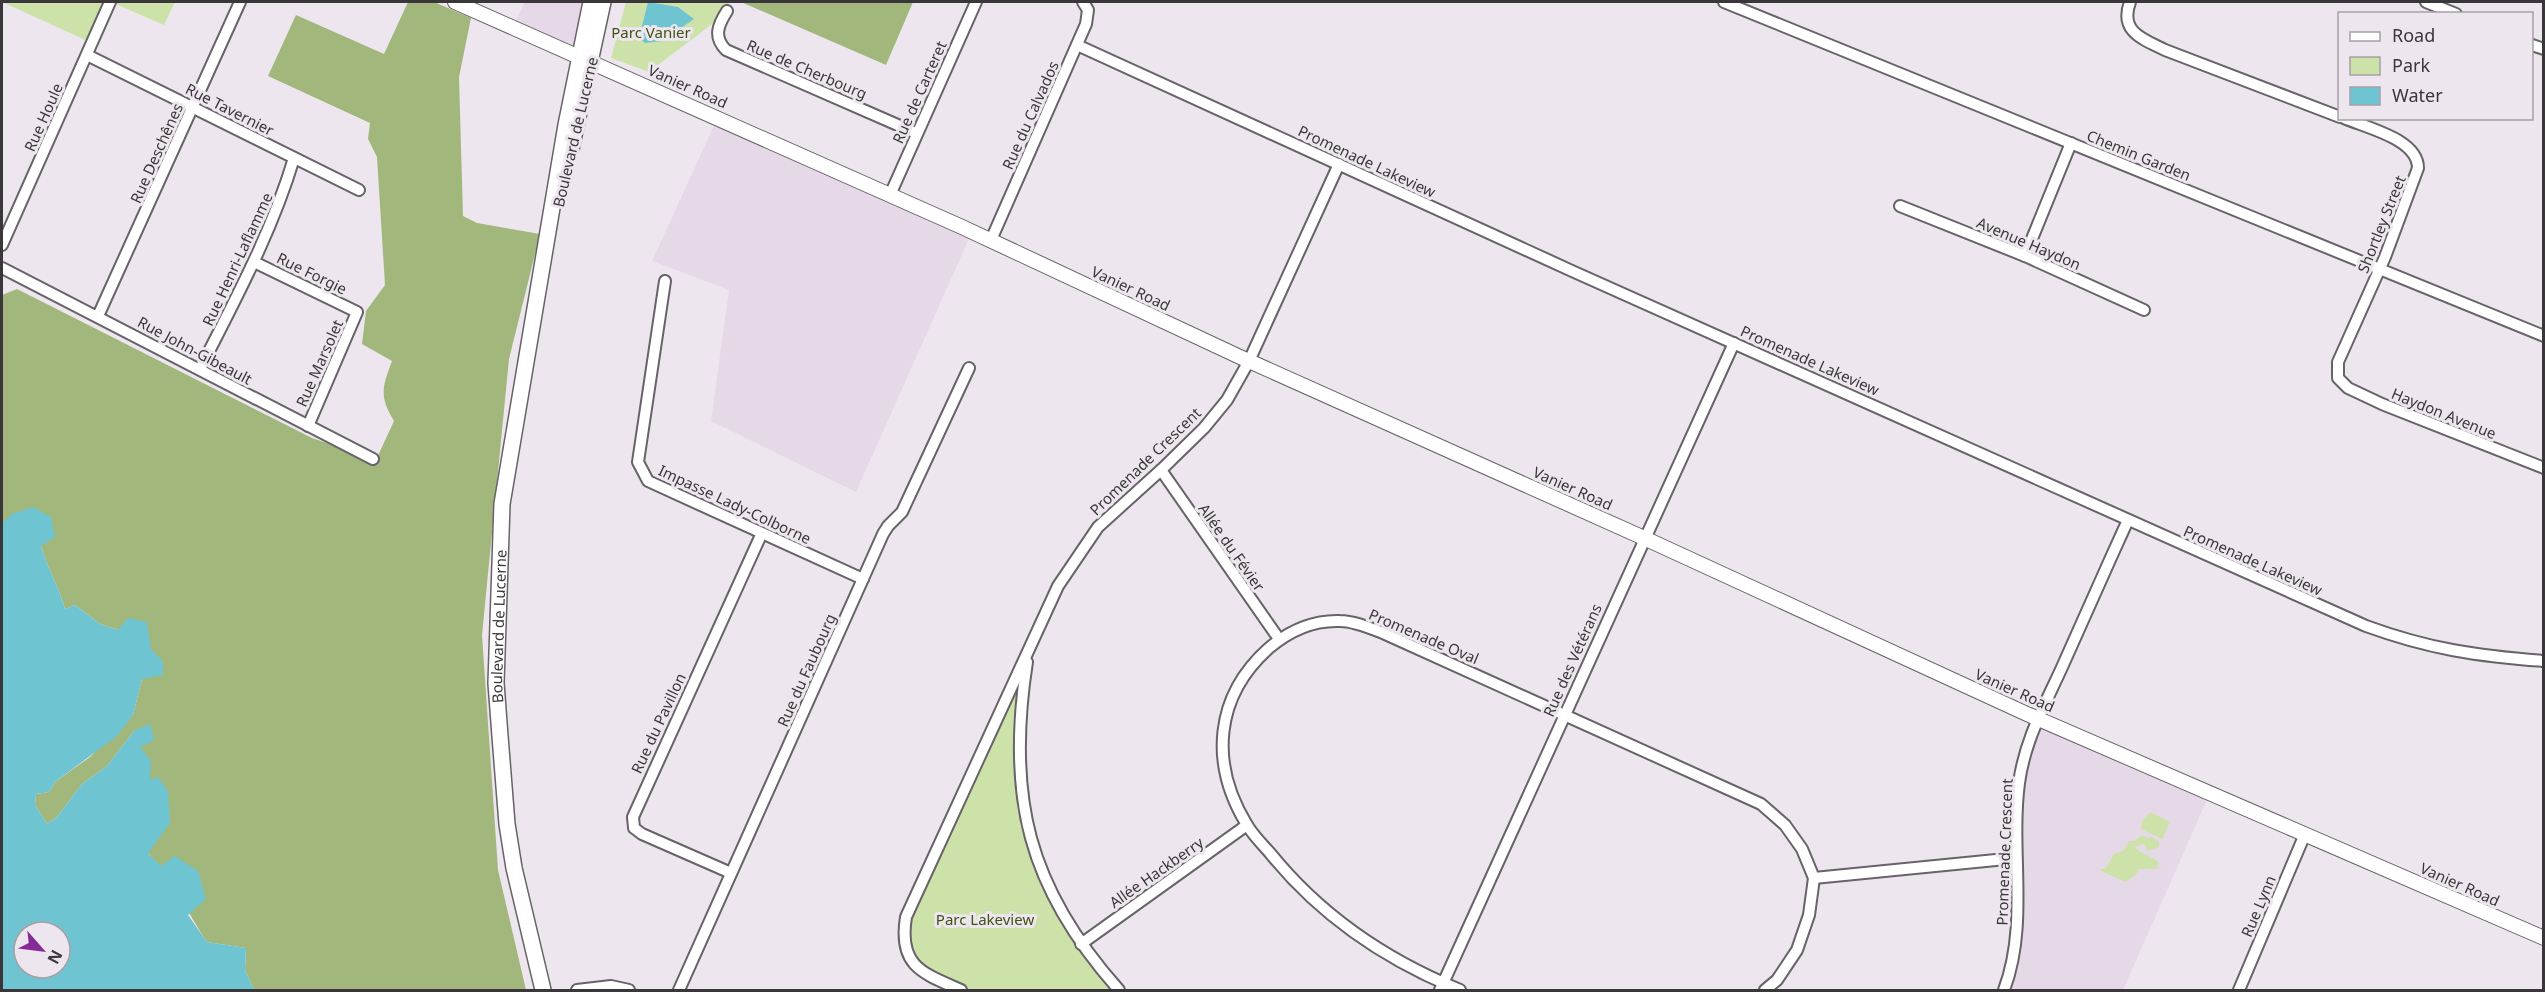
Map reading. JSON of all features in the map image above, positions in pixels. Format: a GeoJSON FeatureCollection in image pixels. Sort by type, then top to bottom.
{"type":"FeatureCollection","features":[{"type":"Feature","properties":{"kind":"main road","name":"Boulevard de Lucerne"},"geometry":{"type":"LineString","coordinates":[[586,60],[591,2]]}},
{"type":"Feature","properties":{"kind":"main road","name":"Boulevard de Lucerne"},"geometry":{"type":"LineString","coordinates":[[543,990],[525,920],[507,824],[496,683],[502,504],[544,262],[586,60],[603,2]]}},
{"type":"Feature","properties":{"kind":"street","name":"Rue Houle"},"geometry":{"type":"LineString","coordinates":[[2,245],[110,2]]}},
{"type":"Feature","properties":{"kind":"street","name":"Rue Deschênes"},"geometry":{"type":"LineString","coordinates":[[98,316],[240,2]]}},
{"type":"Feature","properties":{"kind":"street","name":"Vanier Road"},"geometry":{"type":"LineString","coordinates":[[455,2],[991,240],[1249,361],[2037,717],[2544,938]]}},
{"type":"Feature","properties":{"kind":"street","name":"Rue de Carteret"},"geometry":{"type":"LineString","coordinates":[[890,195],[976,2]]}},
{"type":"Feature","properties":{"kind":"street","name":"Rue du Calvados"},"geometry":{"type":"LineString","coordinates":[[991,240],[1089,17],[1089,10],[1083,2]]}},
{"type":"Feature","properties":{"kind":"street","name":"Chemin Garden"},"geometry":{"type":"LineString","coordinates":[[1724,2],[2544,336]]}},
{"type":"Feature","properties":{"kind":"street"},"geometry":{"type":"LineString","coordinates":[[2130,2],[2127,20],[2130,27],[2143,39],[2165,50],[2338,116]]}},
{"type":"Feature","properties":{"kind":"street"},"geometry":{"type":"LineString","coordinates":[[2426,2],[2451,12]]}},
{"type":"Feature","properties":{"kind":"street","name":"Rue de Cherbourg"},"geometry":{"type":"LineString","coordinates":[[727,11],[718,26],[719,40],[726,50],[916,133]]}},
{"type":"Feature","properties":{"kind":"street","name":"Promenade Lakeview"},"geometry":{"type":"LineString","coordinates":[[1077,45],[1572,271],[2272,585],[2399,638],[2473,655],[2544,661]]}},
{"type":"Feature","properties":{"kind":"street","name":"Rue Tavernier"},"geometry":{"type":"LineString","coordinates":[[87,55],[359,190]]}},
{"type":"Feature","properties":{"kind":"street","name":"Shortley Street"},"geometry":{"type":"LineString","coordinates":[[2338,378],[2338,362],[2380,269],[2416,179],[2418,161],[2408,145],[2349,120]]}},
{"type":"Feature","properties":{"kind":"street"},"geometry":{"type":"LineString","coordinates":[[2025,256],[2071,143]]}},
{"type":"Feature","properties":{"kind":"street","name":"Rue Henri-Laflamme"},"geometry":{"type":"LineString","coordinates":[[201,369],[254,262],[284,192],[294,158]]}},
{"type":"Feature","properties":{"kind":"street","name":"Promenade Crescent"},"geometry":{"type":"LineString","coordinates":[[961,990],[929,976],[910,961],[905,949],[906,917],[1029,647],[1058,586],[1098,527],[1204,428],[1227,400],[1249,361],[1339,164]]}},
{"type":"Feature","properties":{"kind":"street","name":"Avenue Haydon"},"geometry":{"type":"LineString","coordinates":[[1900,206],[2025,256],[2144,310]]}},
{"type":"Feature","properties":{"kind":"street","name":"Rue Forgie"},"geometry":{"type":"LineString","coordinates":[[254,262],[357,312]]}},
{"type":"Feature","properties":{"kind":"street","name":"Rue John-Gibeault"},"geometry":{"type":"LineString","coordinates":[[2,268],[373,459]]}},
{"type":"Feature","properties":{"kind":"street","name":"Impasse Lady-Colborne"},"geometry":{"type":"LineString","coordinates":[[665,281],[638,462],[648,481],[761,535],[863,579]]}},
{"type":"Feature","properties":{"kind":"street","name":"Rue Marsolet"},"geometry":{"type":"LineString","coordinates":[[308,426],[357,312]]}},
{"type":"Feature","properties":{"kind":"street","name":"Rue des Vétérans"},"geometry":{"type":"LineString","coordinates":[[1442,987],[1734,343]]}},
{"type":"Feature","properties":{"kind":"street","name":"Rue du Faubourg"},"geometry":{"type":"LineString","coordinates":[[679,990],[863,579],[888,526],[902,512],[969,368]]}},
{"type":"Feature","properties":{"kind":"street","name":"Haydon Avenue"},"geometry":{"type":"LineString","coordinates":[[2338,378],[2348,388],[2382,404],[2544,468]]}},
{"type":"Feature","properties":{"kind":"street","name":"Allée du Févier"},"geometry":{"type":"LineString","coordinates":[[1161,470],[1279,639]]}},
{"type":"Feature","properties":{"kind":"street","name":"Promenade Crescent"},"geometry":{"type":"LineString","coordinates":[[2004,990],[2015,946],[2019,782],[2037,717],[2044,707],[2128,520]]}},
{"type":"Feature","properties":{"kind":"street","name":"Rue du Pavillon"},"geometry":{"type":"LineString","coordinates":[[731,873],[642,834],[634,828],[633,817],[761,535]]}},
{"type":"Feature","properties":{"kind":"street","name":"Promenade Oval"},"geometry":{"type":"LineString","coordinates":[[1460,990],[1442,987],[1335,920],[1298,885],[1247,825],[1232,796],[1225,772],[1222,742],[1226,714],[1236,688],[1253,662],[1279,639],[1295,629],[1320,622],[1341,620],[1383,633],[1761,804],[1785,825],[1802,849],[1814,878]]}},
{"type":"Feature","properties":{"kind":"street","name":"Promenade Crescent"},"geometry":{"type":"LineString","coordinates":[[1029,647],[1021,724],[1020,771],[1025,814],[1035,856],[1048,886],[1081,944],[1119,990]]}},
{"type":"Feature","properties":{"kind":"street","name":"Allée Hackberry"},"geometry":{"type":"LineString","coordinates":[[1081,944],[1247,825]]}},
{"type":"Feature","properties":{"kind":"street","name":"Rue Lynn"},"geometry":{"type":"LineString","coordinates":[[2239,990],[2305,834]]}},
{"type":"Feature","properties":{"kind":"street"},"geometry":{"type":"LineString","coordinates":[[1765,990],[1777,980],[1797,950],[1809,915],[1814,878],[2016,858]]}},
{"type":"Feature","properties":{"kind":"street"},"geometry":{"type":"LineString","coordinates":[[577,990],[611,986],[629,990]]}},
{"type":"Feature","properties":{"kind":"shaded area"},"geometry":{"type":"Polygon","coordinates":[[[525,2],[590,2],[581,58],[513,26],[525,2]]]}},
{"type":"Feature","properties":{"kind":"shaded area"},"geometry":{"type":"Polygon","coordinates":[[[718,117],[972,232],[856,492],[711,421],[729,290],[652,261],[718,117]]]}},
{"type":"Feature","properties":{"kind":"shaded area"},"geometry":{"type":"Polygon","coordinates":[[[2037,717],[2210,793],[2123,990],[2004,990],[2015,946],[2017,808],[2037,717]]]}},
{"type":"Feature","properties":{"kind":"green space"},"geometry":{"type":"Polygon","coordinates":[[[2,2],[110,2],[92,43],[2,2]]]}},
{"type":"Feature","properties":{"kind":"green space"},"geometry":{"type":"Polygon","coordinates":[[[111,2],[175,2],[164,25],[111,2]]]}},
{"type":"Feature","properties":{"kind":"green space"},"geometry":{"type":"Polygon","coordinates":[[[408,2],[434,2],[471,18],[459,77],[463,216],[477,223],[540,234],[509,359],[482,635],[498,870],[526,990],[254,990],[245,970],[246,948],[207,942],[172,884],[148,853],[150,781],[134,731],[107,766],[82,784],[57,817],[47,824],[35,805],[36,794],[49,792],[55,782],[90,757],[133,715],[142,679],[118,630],[100,624],[75,605],[65,609],[41,546],[2,523],[2,295],[17,289],[312,438],[376,460],[394,421],[384,398],[384,385],[392,361],[362,344],[366,311],[385,285],[377,157],[368,139],[370,123],[268,76],[296,15],[384,54],[408,2]]]}},
{"type":"Feature","properties":{"kind":"green space","name":"Parc Vanier"},"geometry":{"type":"Polygon","coordinates":[[[626,2],[730,2],[716,21],[649,72],[611,58],[626,2]]]}},
{"type":"Feature","properties":{"kind":"green space"},"geometry":{"type":"Polygon","coordinates":[[[741,2],[913,2],[886,65],[741,2]]]}},
{"type":"Feature","properties":{"kind":"green space","name":"Parc Lakeview"},"geometry":{"type":"Polygon","coordinates":[[[1029,647],[1020,771],[1048,887],[1119,990],[961,990],[918,969],[904,932],[1029,647]]]}},
{"type":"Feature","properties":{"kind":"green space"},"geometry":{"type":"Polygon","coordinates":[[[2150,812],[2170,822],[2162,839],[2141,829],[2142,821],[2150,812]]]}},
{"type":"Feature","properties":{"kind":"green space"},"geometry":{"type":"Polygon","coordinates":[[[2142,835],[2152,837],[2159,842],[2159,847],[2147,851],[2144,844],[2135,847],[2159,863],[2156,869],[2139,869],[2135,876],[2125,882],[2099,870],[2106,868],[2114,854],[2123,851],[2129,841],[2135,841],[2142,835]]]}},
{"type":"Feature","properties":{"kind":"water"},"geometry":{"type":"Polygon","coordinates":[[[648,2],[678,7],[694,19],[662,41],[645,43],[639,38],[648,2]]]}},
{"type":"Feature","properties":{"kind":"water"},"geometry":{"type":"Polygon","coordinates":[[[33,507],[51,517],[55,537],[41,546],[65,609],[75,605],[100,624],[118,630],[128,618],[147,622],[151,649],[163,661],[163,675],[142,679],[133,715],[117,736],[55,782],[49,792],[36,794],[35,805],[47,824],[57,817],[82,784],[107,766],[134,731],[150,724],[154,740],[140,747],[151,761],[150,780],[158,777],[168,791],[170,823],[148,853],[161,866],[175,856],[198,871],[206,899],[188,915],[207,942],[246,948],[245,970],[254,990],[2,990],[2,523],[12,514],[33,507]]]}}]}
